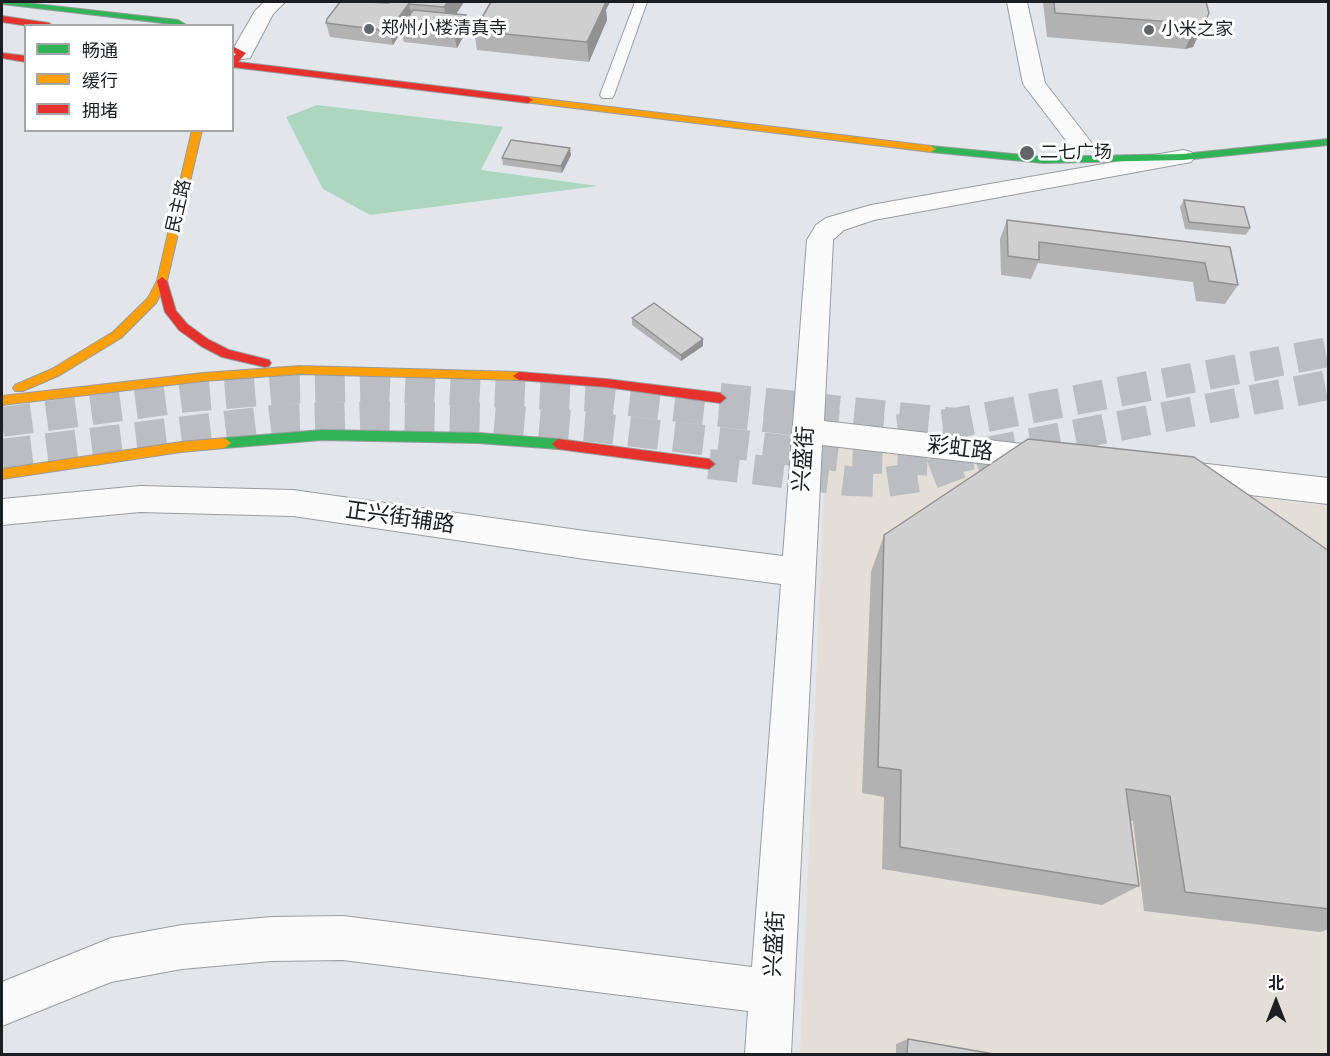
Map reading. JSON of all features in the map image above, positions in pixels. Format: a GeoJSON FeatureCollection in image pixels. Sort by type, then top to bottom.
{"type":"FeatureCollection","features":[{"type":"Feature","properties":{"kind":"street"},"geometry":{"type":"LineString","coordinates":[[2,2],[180,24]]}},
{"type":"Feature","properties":{"kind":"street"},"geometry":{"type":"LineString","coordinates":[[234,56],[265,11],[275,2]]}},
{"type":"Feature","properties":{"kind":"street"},"geometry":{"type":"LineString","coordinates":[[1017,2],[1034,84],[1076,142]]}},
{"type":"Feature","properties":{"kind":"street"},"geometry":{"type":"LineString","coordinates":[[2,19],[36,24]]}},
{"type":"Feature","properties":{"kind":"street"},"geometry":{"type":"LineString","coordinates":[[9,34],[24,36]]}},
{"type":"Feature","properties":{"kind":"street"},"geometry":{"type":"LineString","coordinates":[[2,56],[24,59]]}},
{"type":"Feature","properties":{"kind":"street"},"geometry":{"type":"LineString","coordinates":[[234,56],[512,84]]}},
{"type":"Feature","properties":{"kind":"street"},"geometry":{"type":"LineString","coordinates":[[234,56],[975,155],[1053,160],[1183,157],[1329,142]]}},
{"type":"Feature","properties":{"kind":"street","name":"民主路"},"geometry":{"type":"LineString","coordinates":[[162,281],[197,132]]}},
{"type":"Feature","properties":{"kind":"street","name":"兴盛街"},"geometry":{"type":"LineString","coordinates":[[768,1054],[820,240],[825,231],[847,219],[871,213],[1183,157]]}},
{"type":"Feature","properties":{"kind":"street"},"geometry":{"type":"LineString","coordinates":[[162,281],[171,312],[183,327],[205,343],[226,354],[300,370]]}},
{"type":"Feature","properties":{"kind":"street"},"geometry":{"type":"LineString","coordinates":[[2,394],[56,372],[117,335],[152,300],[162,281]]}},
{"type":"Feature","properties":{"kind":"street"},"geometry":{"type":"LineString","coordinates":[[2,401],[202,377],[300,370],[514,376],[606,383],[720,398]]}},
{"type":"Feature","properties":{"kind":"street","name":"彩虹路"},"geometry":{"type":"LineString","coordinates":[[806,431],[1079,463]]}},
{"type":"Feature","properties":{"kind":"street"},"geometry":{"type":"LineString","coordinates":[[2,474],[181,447],[322,435],[478,438],[592,447],[709,464]]}},
{"type":"Feature","properties":{"kind":"street"},"geometry":{"type":"LineString","coordinates":[[1150,471],[1329,491]]}},
{"type":"Feature","properties":{"kind":"street","name":"正兴街辅路"},"geometry":{"type":"LineString","coordinates":[[2,512],[140,499],[293,503],[597,547],[797,572]]}},
{"type":"Feature","properties":{"kind":"street"},"geometry":{"type":"LineString","coordinates":[[2,1004],[111,960],[182,947],[271,939],[343,938],[772,992]]}},
{"type":"Feature","properties":{"kind":"lane"},"geometry":{"type":"LineString","coordinates":[[607,95],[641,2]]}},
{"type":"Feature","properties":{"kind":"shaded area"},"geometry":{"type":"Polygon","coordinates":[[[826,444],[1328,506],[1328,1054],[800,1054],[826,444]]]}},
{"type":"Feature","properties":{"kind":"green space"},"geometry":{"type":"Polygon","coordinates":[[[317,105],[503,127],[481,170],[598,186],[370,215],[323,189],[286,117],[317,105]]]}},
{"type":"Feature","properties":{"kind":"building"},"geometry":{"type":"Polygon","coordinates":[[[340,2],[410,2],[389,31],[326,23],[340,2]]]}},
{"type":"Feature","properties":{"kind":"building"},"geometry":{"type":"Polygon","coordinates":[[[410,2],[448,2],[444,7],[409,4],[410,2]]]}},
{"type":"Feature","properties":{"kind":"building"},"geometry":{"type":"Polygon","coordinates":[[[491,2],[606,2],[587,42],[474,31],[491,2]]]}},
{"type":"Feature","properties":{"kind":"building"},"geometry":{"type":"Polygon","coordinates":[[[1054,2],[1206,2],[1209,13],[1205,22],[1197,24],[1055,13],[1054,2]]]}},
{"type":"Feature","properties":{"kind":"building"},"geometry":{"type":"Polygon","coordinates":[[[413,10],[466,15],[454,34],[401,29],[413,10]]]}},
{"type":"Feature","properties":{"kind":"building"},"geometry":{"type":"Polygon","coordinates":[[[511,140],[570,148],[561,166],[502,158],[511,140]]]}},
{"type":"Feature","properties":{"kind":"building"},"geometry":{"type":"Polygon","coordinates":[[[1184,200],[1244,207],[1250,228],[1189,222],[1184,200]]]}},
{"type":"Feature","properties":{"kind":"building"},"geometry":{"type":"Polygon","coordinates":[[[1007,220],[1230,247],[1238,285],[1209,281],[1205,263],[1039,242],[1039,260],[1008,256],[1007,220]]]}},
{"type":"Feature","properties":{"kind":"building"},"geometry":{"type":"Polygon","coordinates":[[[654,303],[703,339],[681,355],[632,318],[654,303]]]}},
{"type":"Feature","properties":{"kind":"building"},"geometry":{"type":"Polygon","coordinates":[[[1028,439],[1194,457],[1329,551],[1329,909],[1185,892],[1170,796],[1126,789],[1139,886],[900,847],[901,770],[878,767],[884,535],[1028,439]]]}},
{"type":"Feature","properties":{"kind":"building"},"geometry":{"type":"Polygon","coordinates":[[[908,1039],[994,1054],[907,1054],[908,1039]]]}},
{"type":"Feature","properties":{"kind":"tunnel"},"geometry":{"type":"LineString","coordinates":[[2,422],[189,397],[285,389],[377,387],[595,397],[883,431],[955,423],[1328,352]]}},
{"type":"Feature","properties":{"kind":"tunnel"},"geometry":{"type":"LineString","coordinates":[[2,454],[281,419],[375,416],[486,418],[593,427],[852,458],[940,461],[1328,385]]}},
{"type":"Feature","properties":{"kind":"tunnel"},"geometry":{"type":"LineString","coordinates":[[720,398],[955,423]]}},
{"type":"Feature","properties":{"kind":"tunnel"},"geometry":{"type":"LineString","coordinates":[[709,464],[849,481],[886,482],[927,476],[985,454]]}},
{"type":"Feature","properties":{"kind":"traffic: fast"},"geometry":{"type":"LineString","coordinates":[[2,2],[180,24]]}},
{"type":"Feature","properties":{"kind":"traffic: fast"},"geometry":{"type":"LineString","coordinates":[[931,149],[1043,160],[1183,157],[1328,142]]}},
{"type":"Feature","properties":{"kind":"traffic: fast"},"geometry":{"type":"LineString","coordinates":[[225,443],[322,435],[478,438],[558,444]]}},
{"type":"Feature","properties":{"kind":"traffic: slow"},"geometry":{"type":"LineString","coordinates":[[528,100],[931,149]]}},
{"type":"Feature","properties":{"kind":"traffic: slow"},"geometry":{"type":"LineString","coordinates":[[19,388],[56,372],[117,335],[152,300],[162,281],[197,132]]}},
{"type":"Feature","properties":{"kind":"traffic: slow"},"geometry":{"type":"LineString","coordinates":[[2,401],[203,377],[300,370],[519,376]]}},
{"type":"Feature","properties":{"kind":"traffic: slow"},"geometry":{"type":"LineString","coordinates":[[2,474],[181,447],[225,443]]}},
{"type":"Feature","properties":{"kind":"traffic: jam"},"geometry":{"type":"LineString","coordinates":[[2,19],[36,24]]}},
{"type":"Feature","properties":{"kind":"traffic: jam"},"geometry":{"type":"LineString","coordinates":[[234,49],[242,53],[234,61]]}},
{"type":"Feature","properties":{"kind":"traffic: jam"},"geometry":{"type":"LineString","coordinates":[[2,56],[24,59]]}},
{"type":"Feature","properties":{"kind":"traffic: jam"},"geometry":{"type":"LineString","coordinates":[[234,64],[528,100]]}},
{"type":"Feature","properties":{"kind":"traffic: jam"},"geometry":{"type":"LineString","coordinates":[[162,281],[171,312],[183,327],[205,343],[226,354],[265,363]]}},
{"type":"Feature","properties":{"kind":"traffic: jam"},"geometry":{"type":"LineString","coordinates":[[519,376],[606,383],[720,398]]}},
{"type":"Feature","properties":{"kind":"traffic: jam"},"geometry":{"type":"LineString","coordinates":[[558,444],[709,464]]}},
{"type":"Feature","properties":{"kind":"place","name":"郑州小楼清真寺"},"geometry":{"type":"Point","coordinates":[369,29]}},
{"type":"Feature","properties":{"kind":"place","name":"小米之家"},"geometry":{"type":"Point","coordinates":[1149,30]}},
{"type":"Feature","properties":{"kind":"place","name":"二七广场"},"geometry":{"type":"Point","coordinates":[1027,153]}}]}
